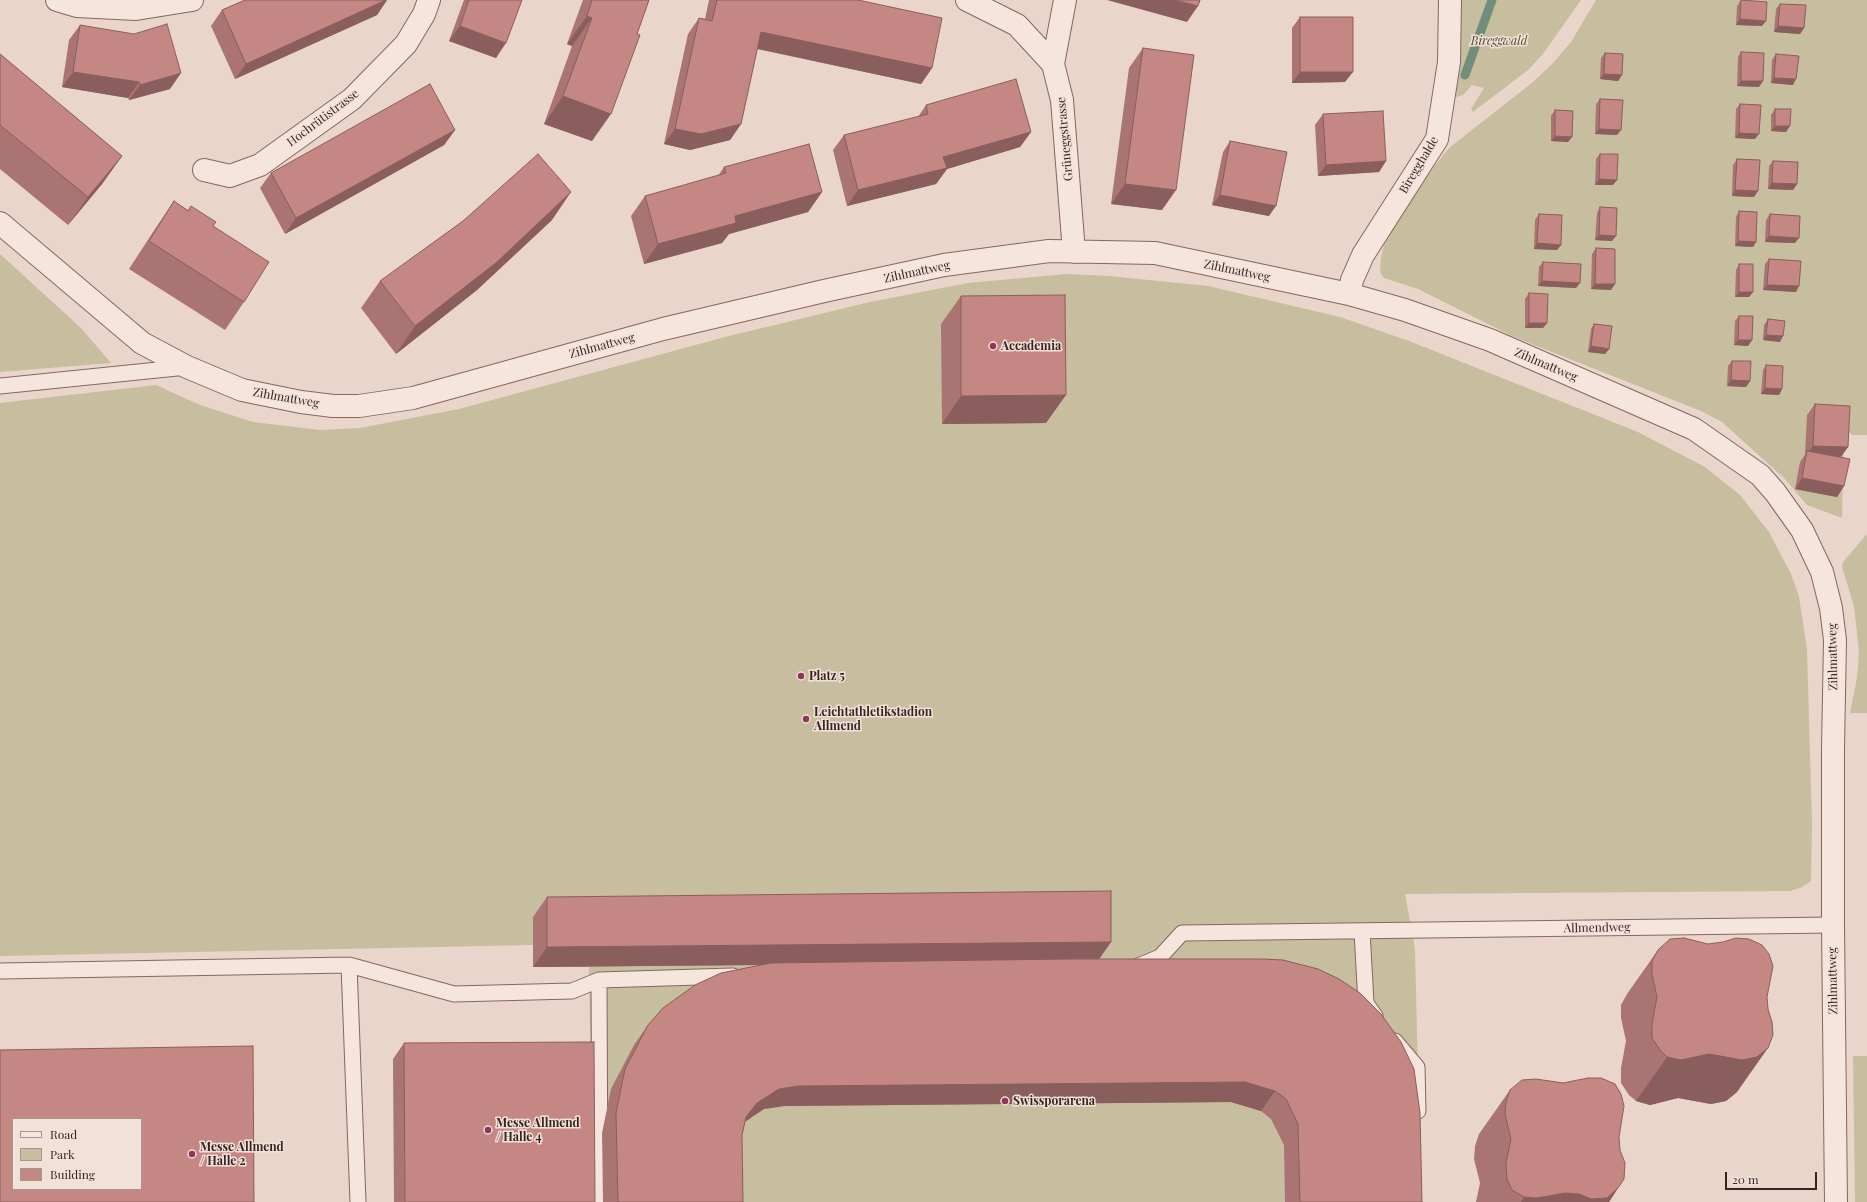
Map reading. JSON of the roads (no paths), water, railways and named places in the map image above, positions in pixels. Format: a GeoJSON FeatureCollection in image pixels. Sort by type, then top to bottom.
{"type":"FeatureCollection","features":[{"type":"Feature","properties":{"kind":"street"},"geometry":{"type":"LineString","coordinates":[[57,0],[77,6],[136,9],[192,0]]}},
{"type":"Feature","properties":{"kind":"street","name":"Hochrütistrasse"},"geometry":{"type":"LineString","coordinates":[[204,170],[230,176],[260,165],[352,99],[406,44],[424,14],[429,0]]}},
{"type":"Feature","properties":{"kind":"street","name":"Grüneggstrasse"},"geometry":{"type":"LineString","coordinates":[[967,0],[1017,25],[1053,64],[1062,100],[1074,252]]}},
{"type":"Feature","properties":{"kind":"street"},"geometry":{"type":"LineString","coordinates":[[1053,64],[1065,0]]}},
{"type":"Feature","properties":{"kind":"street","name":"Biregghalde"},"geometry":{"type":"LineString","coordinates":[[1349,294],[1352,280],[1363,255],[1437,139],[1448,62],[1450,0]]}},
{"type":"Feature","properties":{"kind":"street","name":"Zihlmattweg"},"geometry":{"type":"LineString","coordinates":[[0,223],[142,343],[187,367],[242,390],[307,403],[360,406],[413,398],[663,330],[944,265],[1049,251],[1156,253],[1349,294],[1405,310],[1490,340],[1694,429],[1760,475],[1775,492],[1805,537],[1822,572],[1831,608],[1835,640],[1833,748],[1833,925],[1836,1202]]}},
{"type":"Feature","properties":{"kind":"lane"},"geometry":{"type":"LineString","coordinates":[[0,386],[187,367]]}},
{"type":"Feature","properties":{"kind":"lane","name":"Allmendweg"},"geometry":{"type":"LineString","coordinates":[[1126,968],[1145,965],[1160,958],[1182,933],[1833,925]]}},
{"type":"Feature","properties":{"kind":"lane"},"geometry":{"type":"LineString","coordinates":[[1362,931],[1366,1003],[1417,1068],[1418,1127]]}},
{"type":"Feature","properties":{"kind":"lane"},"geometry":{"type":"LineString","coordinates":[[0,971],[349,966],[454,994],[572,991],[599,980],[746,975]]}},
{"type":"Feature","properties":{"kind":"lane"},"geometry":{"type":"LineString","coordinates":[[349,966],[358,1202]]}},
{"type":"Feature","properties":{"kind":"lane"},"geometry":{"type":"LineString","coordinates":[[599,980],[600,1202]]}},
{"type":"Feature","properties":{"kind":"waterway"},"geometry":{"type":"LineString","coordinates":[[1465,75],[1492,0]]}},
{"type":"Feature","properties":{"kind":"place","name":"Accademia"},"geometry":{"type":"Point","coordinates":[993,346]}},
{"type":"Feature","properties":{"kind":"place","name":"Platz 5"},"geometry":{"type":"Point","coordinates":[801,676]}},
{"type":"Feature","properties":{"kind":"place","name":"Leichtathletikstadion Allmend"},"geometry":{"type":"Point","coordinates":[806,719]}},
{"type":"Feature","properties":{"kind":"place","name":"Swissporarena"},"geometry":{"type":"Point","coordinates":[1005,1101]}},
{"type":"Feature","properties":{"kind":"place","name":"Messe Allmend / Halle 4"},"geometry":{"type":"Point","coordinates":[488,1130]}},
{"type":"Feature","properties":{"kind":"place","name":"Messe Allmend / Halle 2"},"geometry":{"type":"Point","coordinates":[192,1154]}},
{"type":"Feature","properties":{"kind":"park label","name":"Bireggwald"},"geometry":{"type":"Point","coordinates":[1499,41]}}]}
